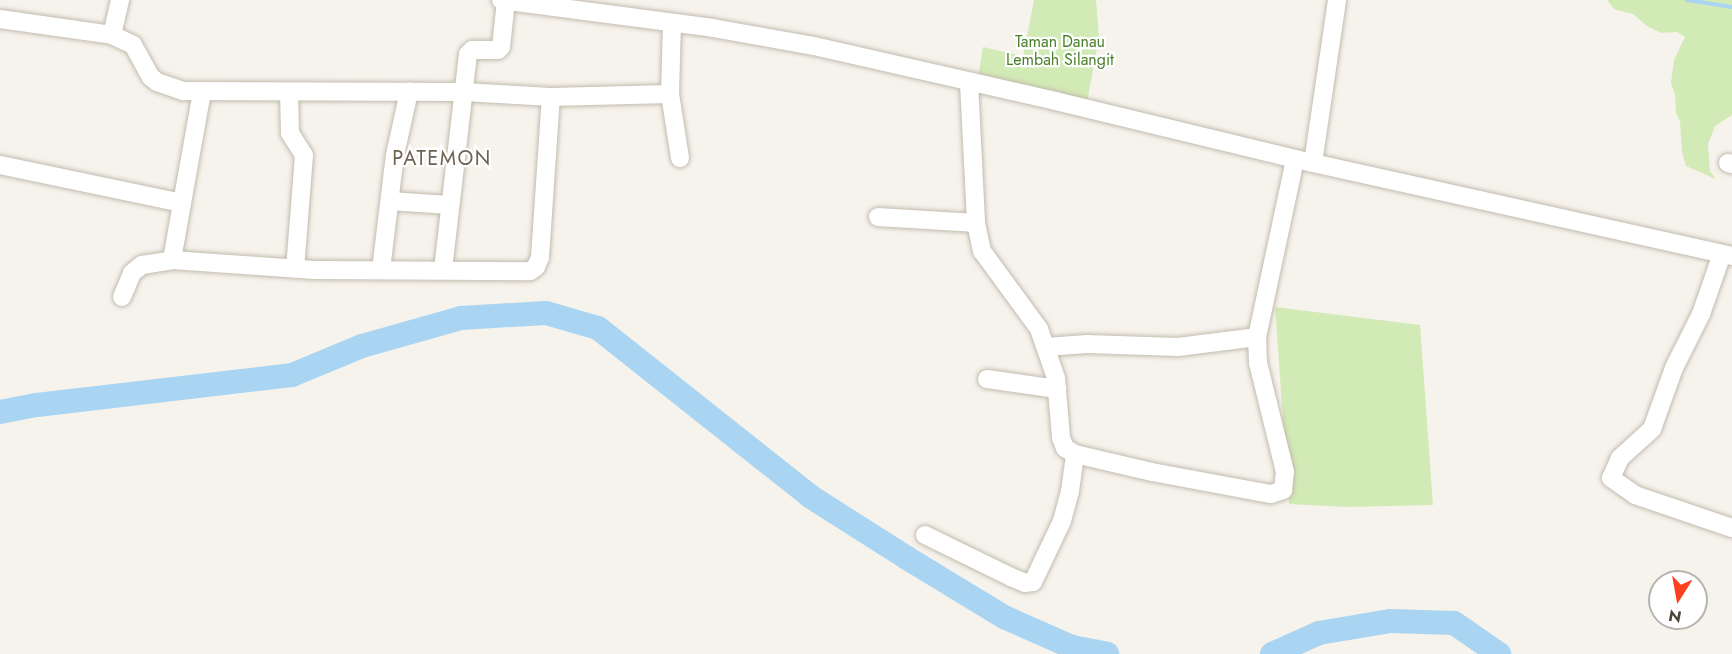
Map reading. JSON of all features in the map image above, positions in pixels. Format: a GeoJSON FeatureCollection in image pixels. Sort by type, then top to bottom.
{"type":"FeatureCollection","features":[{"type":"Feature","properties":{"kind":"street"},"geometry":{"type":"LineString","coordinates":[[112,35],[120,0]]}},
{"type":"Feature","properties":{"kind":"street"},"geometry":{"type":"LineString","coordinates":[[501,0],[713,28],[814,46],[1056,101],[1295,159],[1727,255],[1674,368],[1652,429],[1620,458],[1611,478],[1635,495],[1732,528]]}},
{"type":"Feature","properties":{"kind":"street"},"geometry":{"type":"LineString","coordinates":[[1313,163],[1337,0]]}},
{"type":"Feature","properties":{"kind":"street"},"geometry":{"type":"LineString","coordinates":[[443,270],[468,54],[472,51],[498,50],[501,47],[506,1]]}},
{"type":"Feature","properties":{"kind":"street"},"geometry":{"type":"LineString","coordinates":[[0,20],[112,35],[133,45],[151,77],[157,82],[183,92],[464,92],[551,97],[670,94]]}},
{"type":"Feature","properties":{"kind":"street"},"geometry":{"type":"LineString","coordinates":[[672,23],[670,94],[680,158]]}},
{"type":"Feature","properties":{"kind":"street"},"geometry":{"type":"LineString","coordinates":[[969,83],[975,223],[982,251],[1039,329],[1057,389],[1061,438],[1065,448],[1075,454],[1152,472],[1271,494],[1283,490],[1286,472],[1258,363],[1257,337],[1295,159]]}},
{"type":"Feature","properties":{"kind":"street"},"geometry":{"type":"LineString","coordinates":[[172,260],[202,92]]}},
{"type":"Feature","properties":{"kind":"street"},"geometry":{"type":"LineString","coordinates":[[289,92],[290,133],[303,155],[295,269]]}},
{"type":"Feature","properties":{"kind":"street"},"geometry":{"type":"LineString","coordinates":[[381,270],[395,155],[409,92]]}},
{"type":"Feature","properties":{"kind":"street"},"geometry":{"type":"LineString","coordinates":[[122,297],[132,273],[142,265],[172,260],[295,269],[530,271],[536,267],[542,246],[551,97]]}},
{"type":"Feature","properties":{"kind":"street"},"geometry":{"type":"LineString","coordinates":[[0,165],[182,202]]}},
{"type":"Feature","properties":{"kind":"street"},"geometry":{"type":"LineString","coordinates":[[390,201],[449,205]]}},
{"type":"Feature","properties":{"kind":"street"},"geometry":{"type":"LineString","coordinates":[[878,217],[975,223]]}},
{"type":"Feature","properties":{"kind":"street"},"geometry":{"type":"LineString","coordinates":[[1046,347],[1097,344],[1178,347],[1257,337]]}},
{"type":"Feature","properties":{"kind":"street"},"geometry":{"type":"LineString","coordinates":[[987,379],[1057,389]]}},
{"type":"Feature","properties":{"kind":"street"},"geometry":{"type":"LineString","coordinates":[[925,535],[1011,577],[1033,582],[1062,521],[1070,491],[1075,454]]}},
{"type":"Feature","properties":{"kind":"green space","name":"Taman Danau Lembah Silangit"},"geometry":{"type":"Polygon","coordinates":[[[1034,0],[1096,0],[1099,37],[1086,108],[977,84],[983,47],[1023,56],[1034,0]]]}},
{"type":"Feature","properties":{"kind":"green space"},"geometry":{"type":"Polygon","coordinates":[[[1607,0],[1732,0],[1732,115],[1715,126],[1708,144],[1710,171],[1716,179],[1686,166],[1682,152],[1680,121],[1676,113],[1675,94],[1671,83],[1674,60],[1685,37],[1677,32],[1661,33],[1647,26],[1633,14],[1614,9],[1607,0]]]}},
{"type":"Feature","properties":{"kind":"green space"},"geometry":{"type":"Polygon","coordinates":[[[1275,307],[1420,325],[1433,505],[1347,507],[1289,504],[1275,307]]]}},
{"type":"Feature","properties":{"kind":"waterway"},"geometry":{"type":"LineString","coordinates":[[1687,0],[1732,7]]}},
{"type":"Feature","properties":{"kind":"waterway"},"geometry":{"type":"LineString","coordinates":[[0,412],[37,405],[292,375],[362,346],[461,318],[546,313],[598,328],[811,497],[1004,617],[1072,647],[1107,654]]}},
{"type":"Feature","properties":{"kind":"waterway"},"geometry":{"type":"LineString","coordinates":[[1272,654],[1319,633],[1391,621],[1454,623],[1499,654]]}},
{"type":"Feature","properties":{"kind":"district","name":"PATEMON"},"geometry":{"type":"Point","coordinates":[442,158]}}]}
